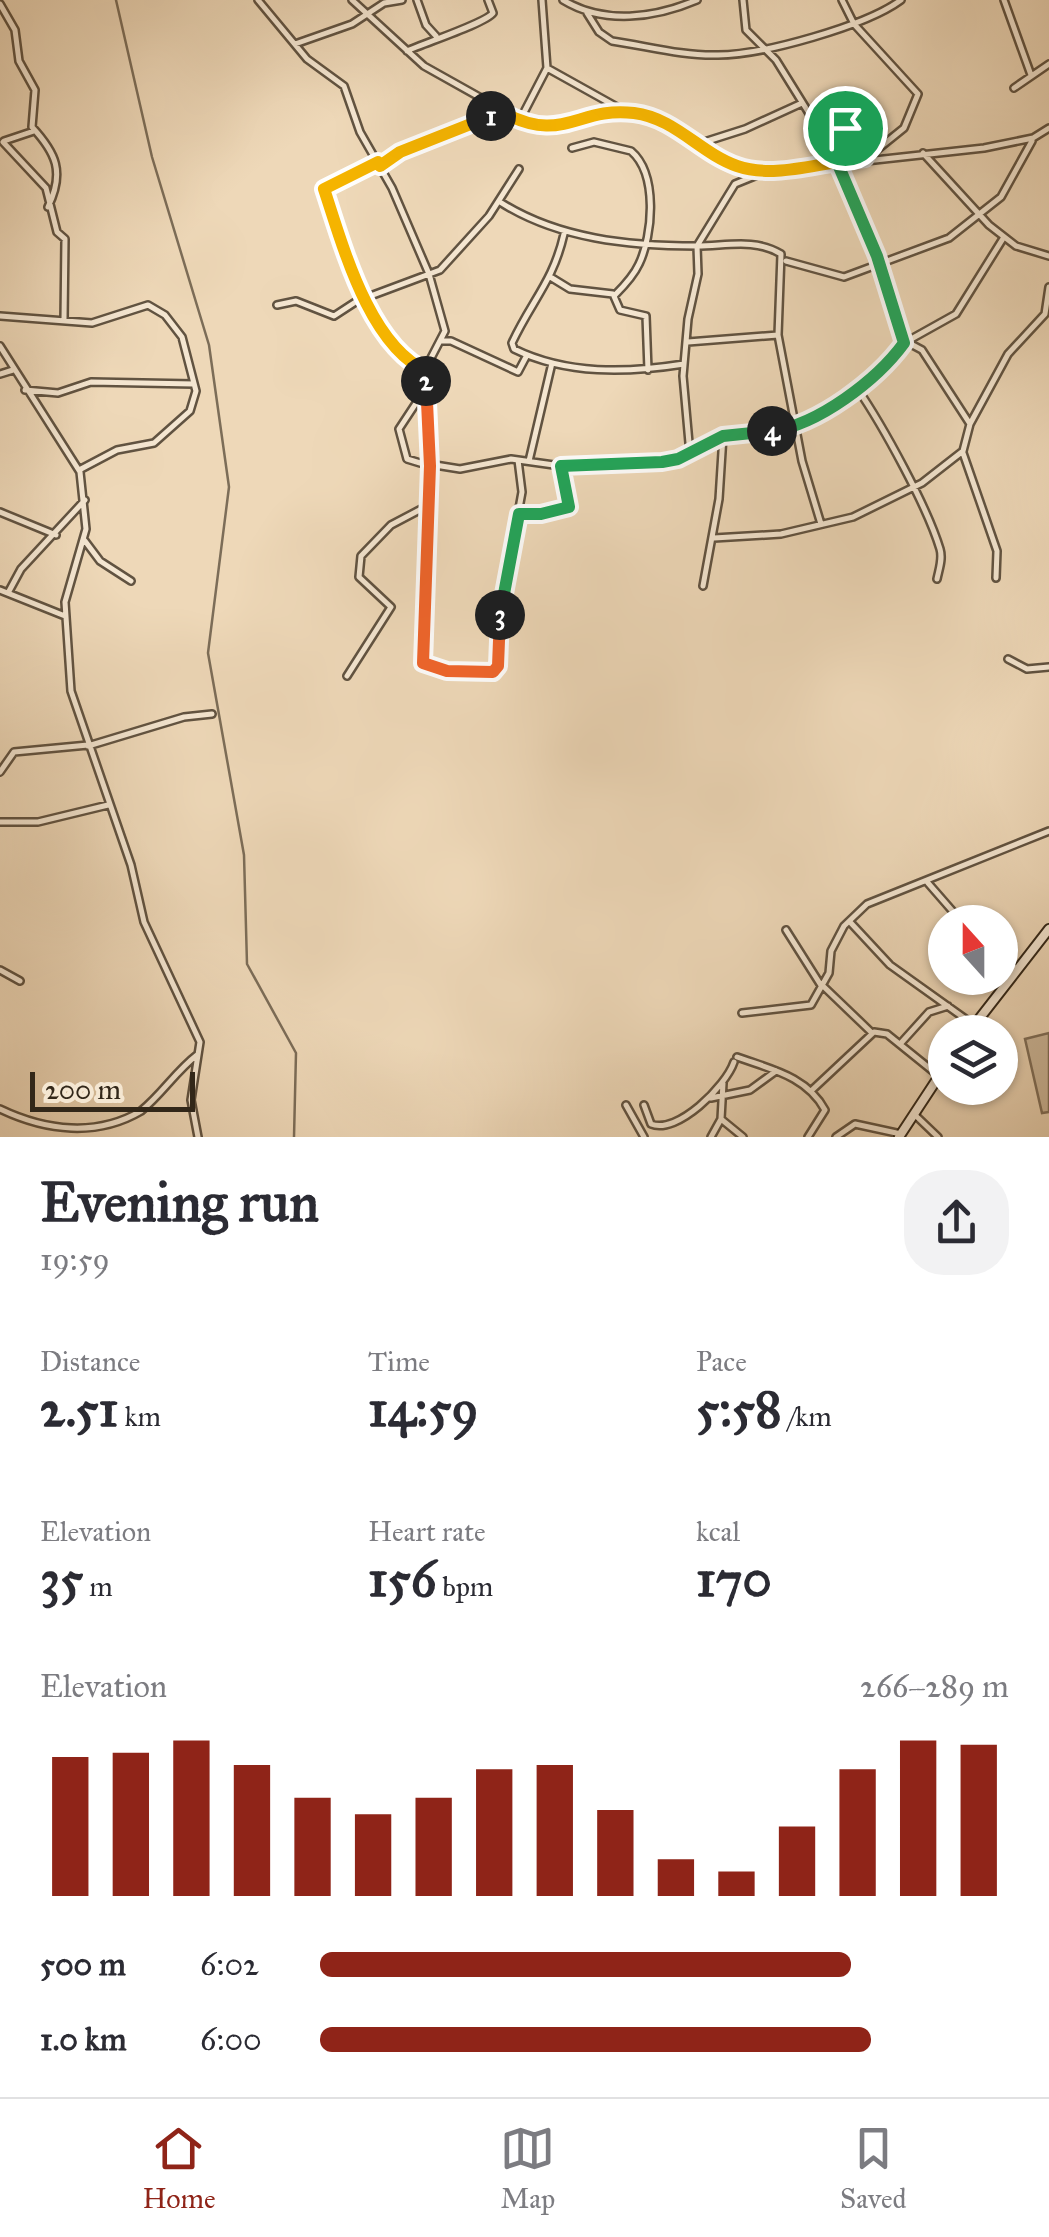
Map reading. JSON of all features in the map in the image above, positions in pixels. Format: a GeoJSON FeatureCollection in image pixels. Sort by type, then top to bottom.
{"type":"FeatureCollection","features":[{"type":"Feature","properties":{"kind":"main road"},"geometry":{"type":"LineString","coordinates":[[1018,967],[1049,929]]}},
{"type":"Feature","properties":{"kind":"main road"},"geometry":{"type":"LineString","coordinates":[[981,1015],[996,995]]}},
{"type":"Feature","properties":{"kind":"main road"},"geometry":{"type":"LineString","coordinates":[[900,1136],[928,1093]]}},
{"type":"Feature","properties":{"kind":"street"},"geometry":{"type":"LineString","coordinates":[[258,0],[307,59],[344,86],[360,132],[430,274],[444,318],[426,388],[430,466],[422,662],[438,670],[487,674],[498,666],[501,607],[522,483],[518,459]]}},
{"type":"Feature","properties":{"kind":"street"},"geometry":{"type":"LineString","coordinates":[[352,0],[406,51],[519,122],[547,129],[626,112]]}},
{"type":"Feature","properties":{"kind":"street"},"geometry":{"type":"LineString","coordinates":[[296,44],[368,14],[384,3],[402,0]]}},
{"type":"Feature","properties":{"kind":"street"},"geometry":{"type":"LineString","coordinates":[[417,0],[426,25],[438,38]]}},
{"type":"Feature","properties":{"kind":"street"},"geometry":{"type":"LineString","coordinates":[[406,51],[488,20],[494,13],[488,0]]}},
{"type":"Feature","properties":{"kind":"street"},"geometry":{"type":"LineString","coordinates":[[519,122],[546,68],[542,0]]}},
{"type":"Feature","properties":{"kind":"street"},"geometry":{"type":"LineString","coordinates":[[563,0],[587,13],[642,15],[676,10],[697,0]]}},
{"type":"Feature","properties":{"kind":"street"},"geometry":{"type":"LineString","coordinates":[[743,0],[744,26],[803,102],[837,162],[906,342],[922,350],[970,424]]}},
{"type":"Feature","properties":{"kind":"street"},"geometry":{"type":"LineString","coordinates":[[842,0],[854,24],[918,94],[904,128],[866,158]]}},
{"type":"Feature","properties":{"kind":"street"},"geometry":{"type":"LineString","coordinates":[[587,13],[599,32],[612,41],[692,54],[727,55],[854,24],[901,0]]}},
{"type":"Feature","properties":{"kind":"street"},"geometry":{"type":"LineString","coordinates":[[1004,0],[1030,75]]}},
{"type":"Feature","properties":{"kind":"street"},"geometry":{"type":"LineString","coordinates":[[0,4],[15,30],[21,66],[35,90],[34,131],[54,151],[57,189],[48,207]]}},
{"type":"Feature","properties":{"kind":"street"},"geometry":{"type":"LineString","coordinates":[[1014,88],[1049,64]]}},
{"type":"Feature","properties":{"kind":"street"},"geometry":{"type":"LineString","coordinates":[[546,68],[626,112],[664,122],[732,164],[766,172]]}},
{"type":"Feature","properties":{"kind":"street"},"geometry":{"type":"LineString","coordinates":[[698,144],[745,129],[803,102]]}},
{"type":"Feature","properties":{"kind":"street"},"geometry":{"type":"LineString","coordinates":[[428,372],[396,351],[363,298],[324,189],[400,152],[500,111]]}},
{"type":"Feature","properties":{"kind":"street"},"geometry":{"type":"LineString","coordinates":[[826,139],[851,127],[866,158]]}},
{"type":"Feature","properties":{"kind":"street"},"geometry":{"type":"LineString","coordinates":[[690,454],[684,364],[698,274],[696,246],[735,184],[766,172],[1033,138],[1049,128]]}},
{"type":"Feature","properties":{"kind":"street"},"geometry":{"type":"LineString","coordinates":[[34,131],[1,142],[46,188],[48,207],[64,240],[64,320]]}},
{"type":"Feature","properties":{"kind":"street"},"geometry":{"type":"LineString","coordinates":[[784,261],[837,276],[880,266],[949,238],[1008,188],[1033,138]]}},
{"type":"Feature","properties":{"kind":"street"},"geometry":{"type":"LineString","coordinates":[[572,148],[600,143],[636,155],[650,192],[647,244],[638,268],[615,296]]}},
{"type":"Feature","properties":{"kind":"street"},"geometry":{"type":"LineString","coordinates":[[922,153],[978,216],[1016,246],[1049,256]]}},
{"type":"Feature","properties":{"kind":"street"},"geometry":{"type":"LineString","coordinates":[[277,305],[296,301],[329,317],[363,298],[430,274],[456,255],[500,202],[518,169]]}},
{"type":"Feature","properties":{"kind":"street"},"geometry":{"type":"LineString","coordinates":[[500,202],[564,234],[647,244],[753,243],[779,252],[784,261],[778,335],[821,524]]}},
{"type":"Feature","properties":{"kind":"street"},"geometry":{"type":"LineString","coordinates":[[564,234],[552,278],[512,343],[527,355],[552,363],[621,372],[684,364]]}},
{"type":"Feature","properties":{"kind":"street"},"geometry":{"type":"LineString","coordinates":[[426,388],[399,429],[408,459],[430,466],[460,469],[518,459],[561,466],[662,462],[690,454],[723,436],[796,427],[856,388],[906,342],[956,314],[1004,237]]}},
{"type":"Feature","properties":{"kind":"street"},"geometry":{"type":"LineString","coordinates":[[552,278],[570,290],[615,296]]}},
{"type":"Feature","properties":{"kind":"street"},"geometry":{"type":"LineString","coordinates":[[996,578],[997,551],[963,451],[970,424],[1017,340],[1042,318],[1049,287]]}},
{"type":"Feature","properties":{"kind":"street"},"geometry":{"type":"LineString","coordinates":[[615,296],[620,310],[648,319],[648,370]]}},
{"type":"Feature","properties":{"kind":"street"},"geometry":{"type":"LineString","coordinates":[[0,316],[92,323],[153,306],[182,337],[196,393],[185,420],[154,442],[116,450],[79,470]]}},
{"type":"Feature","properties":{"kind":"street"},"geometry":{"type":"LineString","coordinates":[[688,342],[778,335]]}},
{"type":"Feature","properties":{"kind":"street"},"geometry":{"type":"LineString","coordinates":[[441,341],[452,341],[519,372],[527,355]]}},
{"type":"Feature","properties":{"kind":"street"},"geometry":{"type":"LineString","coordinates":[[0,346],[79,470],[86,498],[84,540],[67,588],[70,690],[132,866],[144,922],[195,1030],[200,1053],[191,1100],[198,1137]]}},
{"type":"Feature","properties":{"kind":"street"},"geometry":{"type":"LineString","coordinates":[[529,461],[552,363]]}},
{"type":"Feature","properties":{"kind":"street"},"geometry":{"type":"LineString","coordinates":[[0,374],[13,370]]}},
{"type":"Feature","properties":{"kind":"street"},"geometry":{"type":"LineString","coordinates":[[25,390],[58,393],[91,382],[194,384]]}},
{"type":"Feature","properties":{"kind":"street"},"geometry":{"type":"LineString","coordinates":[[856,388],[912,488],[940,548],[937,579]]}},
{"type":"Feature","properties":{"kind":"street"},"geometry":{"type":"LineString","coordinates":[[703,586],[714,538],[723,436]]}},
{"type":"Feature","properties":{"kind":"street"},"geometry":{"type":"LineString","coordinates":[[714,538],[770,535],[853,517],[912,488],[963,451]]}},
{"type":"Feature","properties":{"kind":"street"},"geometry":{"type":"LineString","coordinates":[[519,514],[541,514],[569,507],[561,466]]}},
{"type":"Feature","properties":{"kind":"street"},"geometry":{"type":"LineString","coordinates":[[65,616],[4,591],[86,498]]}},
{"type":"Feature","properties":{"kind":"street"},"geometry":{"type":"LineString","coordinates":[[347,676],[391,607],[359,577],[360,556],[391,525],[427,506]]}},
{"type":"Feature","properties":{"kind":"street"},"geometry":{"type":"LineString","coordinates":[[0,512],[56,535]]}},
{"type":"Feature","properties":{"kind":"street"},"geometry":{"type":"LineString","coordinates":[[84,540],[100,560],[130,581]]}},
{"type":"Feature","properties":{"kind":"street"},"geometry":{"type":"LineString","coordinates":[[1008,659],[1027,669],[1049,667]]}},
{"type":"Feature","properties":{"kind":"street"},"geometry":{"type":"LineString","coordinates":[[0,772],[14,752],[88,746],[184,716],[212,714]]}},
{"type":"Feature","properties":{"kind":"street"},"geometry":{"type":"LineString","coordinates":[[0,822],[38,822],[108,804]]}},
{"type":"Feature","properties":{"kind":"street"},"geometry":{"type":"LineString","coordinates":[[742,1014],[811,1005],[831,968],[831,951],[849,921],[871,902],[928,883],[985,854],[1049,831]]}},
{"type":"Feature","properties":{"kind":"street"},"geometry":{"type":"LineString","coordinates":[[928,883],[947,905]]}},
{"type":"Feature","properties":{"kind":"street"},"geometry":{"type":"LineString","coordinates":[[849,921],[890,965],[957,1015]]}},
{"type":"Feature","properties":{"kind":"street"},"geometry":{"type":"LineString","coordinates":[[786,930],[822,986],[872,1033]]}},
{"type":"Feature","properties":{"kind":"street"},"geometry":{"type":"LineString","coordinates":[[0,970],[20,980]]}},
{"type":"Feature","properties":{"kind":"street"},"geometry":{"type":"LineString","coordinates":[[900,1044],[929,1012],[948,1006]]}},
{"type":"Feature","properties":{"kind":"street"},"geometry":{"type":"LineString","coordinates":[[811,1091],[872,1033],[884,1032],[928,1067]]}},
{"type":"Feature","properties":{"kind":"street"},"geometry":{"type":"LineString","coordinates":[[0,1109],[64,1133],[119,1124],[143,1109],[200,1053]]}},
{"type":"Feature","properties":{"kind":"street"},"geometry":{"type":"LineString","coordinates":[[644,1105],[647,1120],[661,1131],[711,1098],[735,1060],[776,1071],[811,1091],[825,1110],[808,1137]]}},
{"type":"Feature","properties":{"kind":"street"},"geometry":{"type":"LineString","coordinates":[[711,1098],[750,1090],[776,1071]]}},
{"type":"Feature","properties":{"kind":"street"},"geometry":{"type":"LineString","coordinates":[[711,1137],[721,1119],[723,1082]]}},
{"type":"Feature","properties":{"kind":"street"},"geometry":{"type":"LineString","coordinates":[[626,1105],[644,1137]]}},
{"type":"Feature","properties":{"kind":"street"},"geometry":{"type":"LineString","coordinates":[[914,1114],[938,1137]]}},
{"type":"Feature","properties":{"kind":"street"},"geometry":{"type":"LineString","coordinates":[[721,1119],[743,1137]]}},
{"type":"Feature","properties":{"kind":"street"},"geometry":{"type":"LineString","coordinates":[[836,1137],[855,1124],[900,1136]]}},
{"type":"Feature","properties":{"kind":"shaded area"},"geometry":{"type":"Polygon","coordinates":[[[1049,1033],[1049,1112],[1042,1113],[1025,1039],[1049,1033]]]}},
{"type":"Feature","properties":{"kind":"waterway"},"geometry":{"type":"LineString","coordinates":[[116,0],[152,157],[209,345],[229,487],[208,653],[244,855],[247,964],[296,1053],[294,1137]]}},
{"type":"Feature","properties":{"kind":"route"},"geometry":{"type":"LineString","coordinates":[[845,128],[826,139],[837,162],[766,172],[732,164],[664,122],[641,114],[614,113],[547,129],[500,111],[480,123],[400,152],[380,166],[378,162],[325,187],[366,305],[396,351],[428,372],[430,466],[424,664],[438,670],[487,674],[498,666],[499,620],[512,534],[519,514],[541,514],[569,507],[561,466],[662,462],[690,454],[702,444],[723,436],[796,427],[856,388],[902,346],[903,335],[890,306],[877,256],[856,215],[837,162],[865,158],[854,129],[845,128]]}}]}
